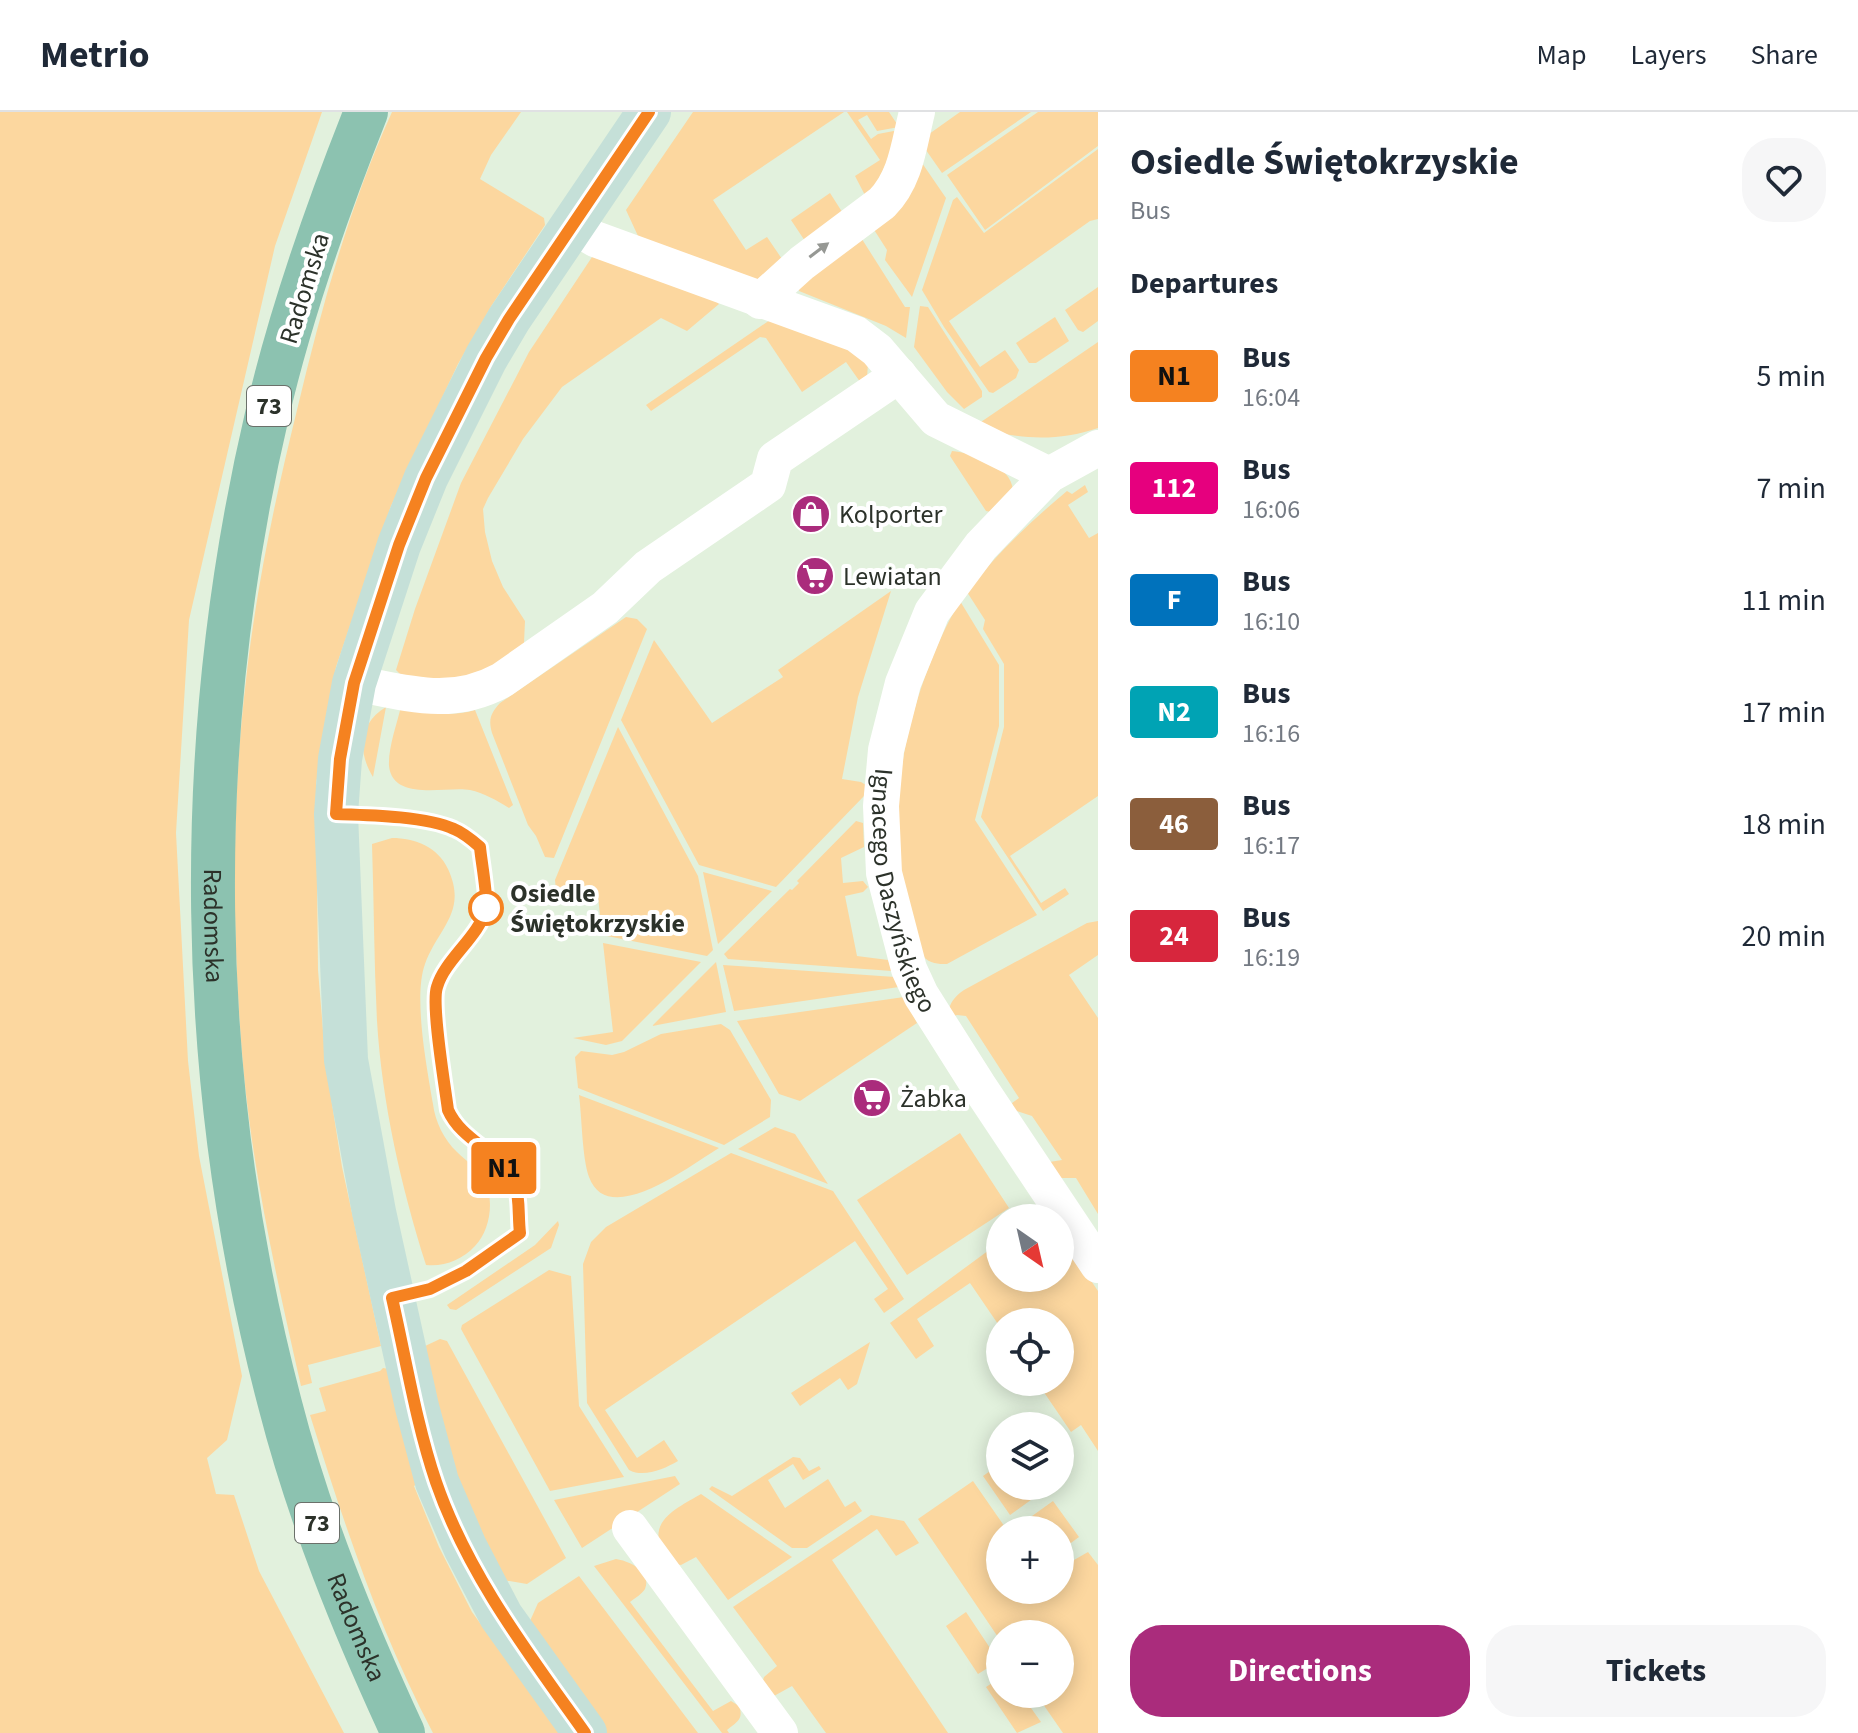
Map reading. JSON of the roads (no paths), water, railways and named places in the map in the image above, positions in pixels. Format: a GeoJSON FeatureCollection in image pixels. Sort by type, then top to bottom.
{"type":"FeatureCollection","features":[{"type":"Feature","properties":{"kind":"main road","name":"Radomska"},"geometry":{"type":"LineString","coordinates":[[366,112],[305,278],[257,460],[221,697],[216,760],[213,922],[218,1035],[229,1149],[255,1304],[280,1407],[326,1550],[369,1659],[403,1733]]}},
{"type":"Feature","properties":{"kind":"street"},"geometry":{"type":"LineString","coordinates":[[585,1733],[501,1616],[465,1547],[437,1482],[389,1284],[346,1060],[336,814],[340,759],[354,683],[399,545],[443,442],[509,319],[649,112]]}},
{"type":"Feature","properties":{"kind":"street"},"geometry":{"type":"LineString","coordinates":[[760,301],[802,263],[894,191],[900,180],[917,112]]}},
{"type":"Feature","properties":{"kind":"street"},"geometry":{"type":"LineString","coordinates":[[571,225],[595,239],[856,334],[877,350],[936,419],[1049,475]]}},
{"type":"Feature","properties":{"kind":"street"},"geometry":{"type":"LineString","coordinates":[[354,683],[448,698],[474,693],[502,680],[605,608],[648,567],[768,485],[775,459],[899,375]]}},
{"type":"Feature","properties":{"kind":"street","name":"Ignacego Daszyńskiego"},"geometry":{"type":"LineString","coordinates":[[1098,448],[1049,475],[981,546],[932,612],[903,683],[886,750],[881,806],[884,873],[909,969],[921,995],[1098,1265]]}},
{"type":"Feature","properties":{"kind":"street"},"geometry":{"type":"LineString","coordinates":[[630,1528],[780,1733]]}},
{"type":"Feature","properties":{"kind":"place","name":"Kolporter"},"geometry":{"type":"Point","coordinates":[811,514]}},
{"type":"Feature","properties":{"kind":"place","name":"Lewiatan"},"geometry":{"type":"Point","coordinates":[815,576]}},
{"type":"Feature","properties":{"kind":"place","name":"Osiedle Świętokrzyskie"},"geometry":{"type":"Point","coordinates":[486,908]}},
{"type":"Feature","properties":{"kind":"place","name":"Żabka"},"geometry":{"type":"Point","coordinates":[872,1098]}}]}
